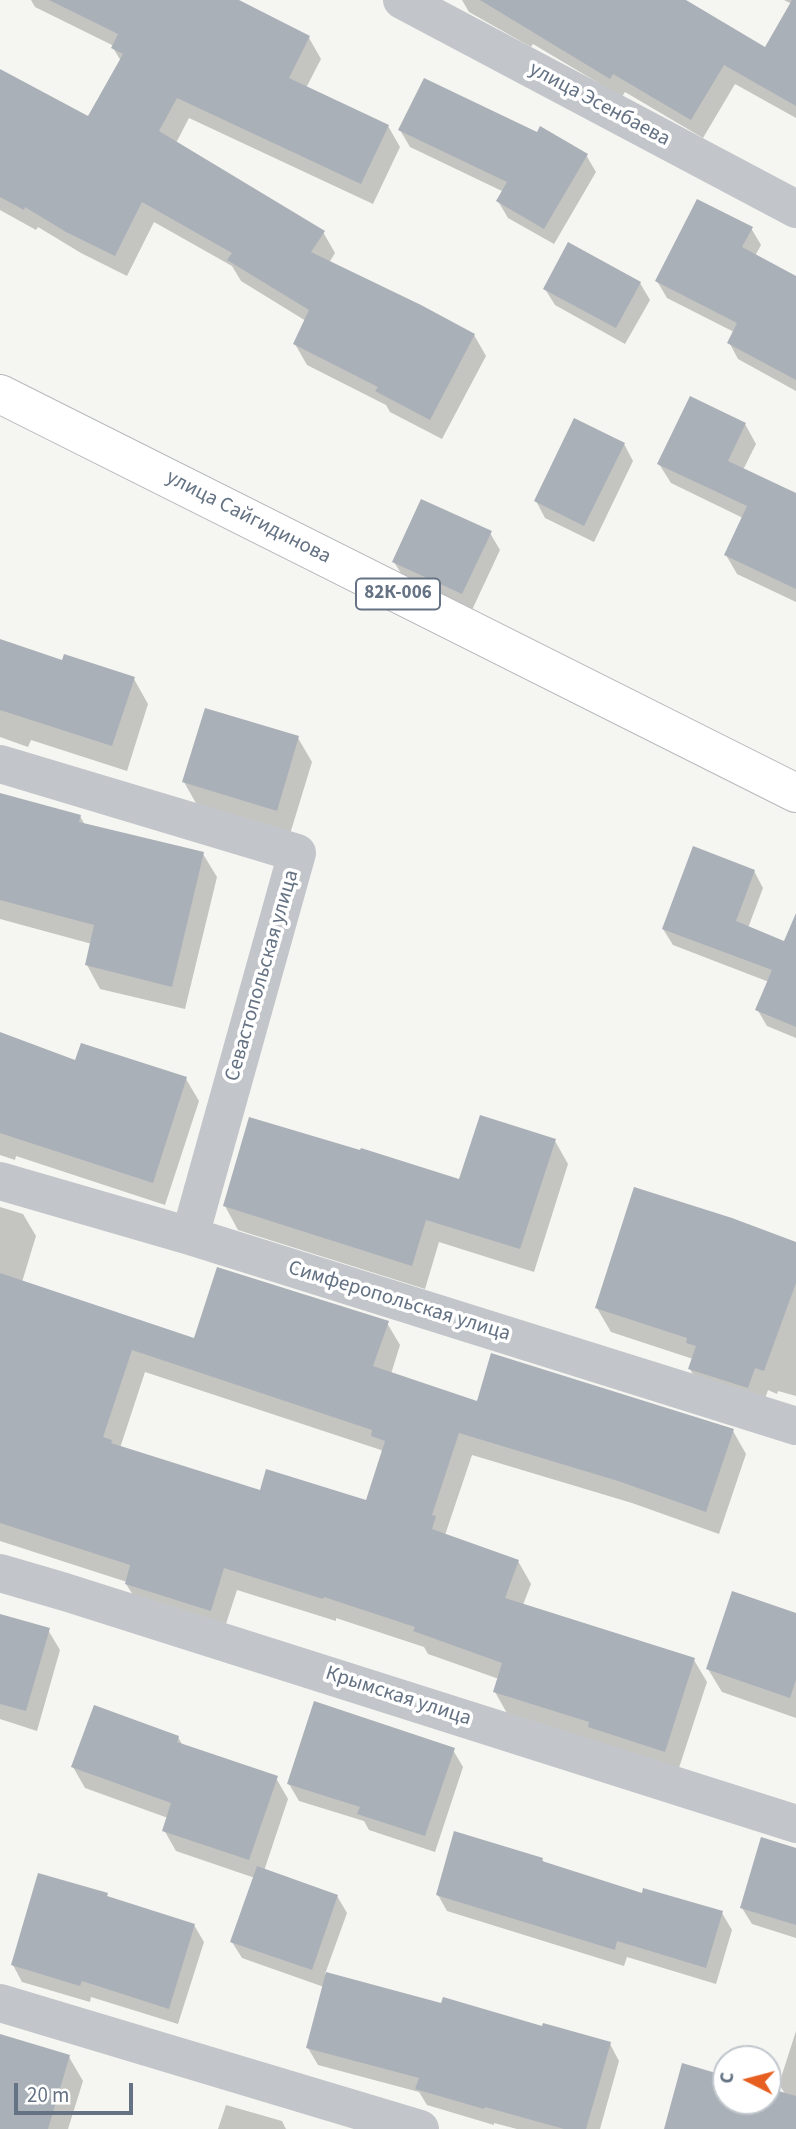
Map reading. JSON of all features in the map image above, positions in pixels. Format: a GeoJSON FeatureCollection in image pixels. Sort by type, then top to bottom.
{"type":"FeatureCollection","features":[{"type":"Feature","properties":{"kind":"main road","name":"улица Сайгидинова"},"geometry":{"type":"LineString","coordinates":[[0,394],[796,793]]}},
{"type":"Feature","properties":{"kind":"street","name":"улица Эсенбаева"},"geometry":{"type":"LineString","coordinates":[[402,0],[796,209]]}},
{"type":"Feature","properties":{"kind":"street","name":"Севастопольская улица"},"geometry":{"type":"LineString","coordinates":[[0,764],[297,853],[190,1236]]}},
{"type":"Feature","properties":{"kind":"street","name":"Симферопольская улица"},"geometry":{"type":"LineString","coordinates":[[0,1181],[190,1236],[796,1426]]}},
{"type":"Feature","properties":{"kind":"street","name":"Крымская улица"},"geometry":{"type":"LineString","coordinates":[[0,1573],[796,1824]]}},
{"type":"Feature","properties":{"kind":"street"},"geometry":{"type":"LineString","coordinates":[[0,2003],[421,2129]]}},
{"type":"Feature","properties":{"kind":"building"},"geometry":{"type":"Polygon","coordinates":[[[49,0],[239,0],[310,36],[289,78],[389,125],[361,184],[177,98],[159,131],[325,231],[311,252],[475,334],[430,420],[375,391],[378,387],[293,344],[309,310],[227,260],[232,253],[142,202],[115,256],[66,232],[25,207],[24,210],[0,197],[0,69],[88,116],[123,54],[111,48],[118,34],[49,0]]]}},
{"type":"Feature","properties":{"kind":"building"},"geometry":{"type":"Polygon","coordinates":[[[480,0],[686,0],[765,47],[792,0],[796,0],[796,106],[724,65],[691,120],[613,74],[610,79],[480,0]]]}},
{"type":"Feature","properties":{"kind":"building"},"geometry":{"type":"Polygon","coordinates":[[[424,78],[537,132],[540,126],[588,154],[544,229],[496,201],[507,182],[398,130],[424,78]]]}},
{"type":"Feature","properties":{"kind":"building"},"geometry":{"type":"Polygon","coordinates":[[[697,199],[753,227],[742,247],[796,276],[796,380],[727,343],[737,323],[655,281],[697,199]]]}},
{"type":"Feature","properties":{"kind":"building"},"geometry":{"type":"Polygon","coordinates":[[[568,242],[641,282],[616,328],[543,289],[568,242]]]}},
{"type":"Feature","properties":{"kind":"building"},"geometry":{"type":"Polygon","coordinates":[[[690,396],[746,423],[728,461],[796,493],[796,589],[724,555],[747,506],[657,464],[690,396]]]}},
{"type":"Feature","properties":{"kind":"building"},"geometry":{"type":"Polygon","coordinates":[[[574,418],[625,443],[584,526],[534,501],[574,418]]]}},
{"type":"Feature","properties":{"kind":"building"},"geometry":{"type":"Polygon","coordinates":[[[421,499],[492,531],[462,594],[392,562],[421,499]]]}},
{"type":"Feature","properties":{"kind":"building"},"geometry":{"type":"Polygon","coordinates":[[[0,639],[62,660],[64,654],[135,677],[112,746],[0,710],[0,639]]]}},
{"type":"Feature","properties":{"kind":"building"},"geometry":{"type":"Polygon","coordinates":[[[205,708],[299,736],[277,811],[182,782],[205,708]]]}},
{"type":"Feature","properties":{"kind":"building"},"geometry":{"type":"Polygon","coordinates":[[[0,793],[81,815],[79,822],[204,852],[172,987],[85,965],[94,925],[0,900],[0,793]]]}},
{"type":"Feature","properties":{"kind":"building"},"geometry":{"type":"Polygon","coordinates":[[[693,846],[755,870],[736,921],[784,941],[796,913],[796,1027],[755,1010],[772,970],[662,929],[693,846]]]}},
{"type":"Feature","properties":{"kind":"building"},"geometry":{"type":"Polygon","coordinates":[[[0,1032],[75,1060],[81,1043],[187,1077],[153,1183],[0,1133],[0,1032]]]}},
{"type":"Feature","properties":{"kind":"building"},"geometry":{"type":"Polygon","coordinates":[[[480,1115],[556,1139],[520,1249],[426,1220],[412,1266],[223,1206],[249,1117],[459,1179],[480,1115]]]}},
{"type":"Feature","properties":{"kind":"building"},"geometry":{"type":"Polygon","coordinates":[[[634,1187],[732,1218],[796,1242],[796,1283],[764,1371],[755,1368],[748,1388],[688,1369],[696,1346],[686,1343],[687,1338],[595,1308],[634,1187]]]}},
{"type":"Feature","properties":{"kind":"building"},"geometry":{"type":"Polygon","coordinates":[[[217,1267],[389,1321],[373,1366],[477,1401],[491,1353],[734,1429],[706,1512],[618,1481],[459,1433],[432,1515],[436,1516],[432,1529],[519,1560],[505,1598],[695,1658],[665,1752],[588,1727],[589,1722],[493,1692],[502,1663],[413,1631],[415,1627],[224,1568],[211,1611],[125,1584],[130,1565],[0,1523],[0,1273],[194,1338],[217,1267]],[[132,1350],[103,1437],[112,1440],[111,1443],[260,1490],[266,1469],[366,1500],[385,1441],[371,1436],[372,1430],[132,1350]]]}},
{"type":"Feature","properties":{"kind":"building"},"geometry":{"type":"Polygon","coordinates":[[[732,1591],[796,1613],[796,1680],[790,1698],[706,1669],[732,1591]]]}},
{"type":"Feature","properties":{"kind":"building"},"geometry":{"type":"Polygon","coordinates":[[[0,1614],[50,1628],[26,1711],[0,1704],[0,1614]]]}},
{"type":"Feature","properties":{"kind":"building"},"geometry":{"type":"Polygon","coordinates":[[[314,1701],[455,1748],[425,1836],[357,1814],[360,1807],[287,1784],[314,1701]]]}},
{"type":"Feature","properties":{"kind":"building"},"geometry":{"type":"Polygon","coordinates":[[[94,1705],[179,1736],[177,1742],[278,1776],[249,1860],[162,1831],[171,1803],[71,1767],[94,1705]]]}},
{"type":"Feature","properties":{"kind":"building"},"geometry":{"type":"Polygon","coordinates":[[[454,1831],[543,1858],[542,1861],[642,1893],[643,1888],[723,1911],[706,1968],[617,1941],[615,1950],[436,1895],[454,1831]]]}},
{"type":"Feature","properties":{"kind":"building"},"geometry":{"type":"Polygon","coordinates":[[[761,1837],[796,1848],[796,1925],[740,1908],[761,1837]]]}},
{"type":"Feature","properties":{"kind":"building"},"geometry":{"type":"Polygon","coordinates":[[[257,1866],[338,1895],[312,1970],[230,1942],[257,1866]]]}},
{"type":"Feature","properties":{"kind":"building"},"geometry":{"type":"Polygon","coordinates":[[[38,1873],[108,1893],[107,1896],[195,1924],[169,2009],[82,1981],[80,1986],[11,1965],[38,1873]]]}},
{"type":"Feature","properties":{"kind":"building"},"geometry":{"type":"Polygon","coordinates":[[[326,1972],[441,2003],[443,1997],[542,2026],[543,2023],[611,2042],[586,2129],[564,2129],[485,2107],[484,2109],[415,2089],[419,2078],[306,2048],[326,1972]]]}},
{"type":"Feature","properties":{"kind":"building"},"geometry":{"type":"Polygon","coordinates":[[[0,2034],[70,2055],[48,2129],[0,2129],[0,2034]]]}},
{"type":"Feature","properties":{"kind":"building"},"geometry":{"type":"Polygon","coordinates":[[[682,2063],[712,2072],[712,2115],[782,2115],[782,2092],[796,2096],[796,2129],[664,2129],[682,2063]]]}}]}
